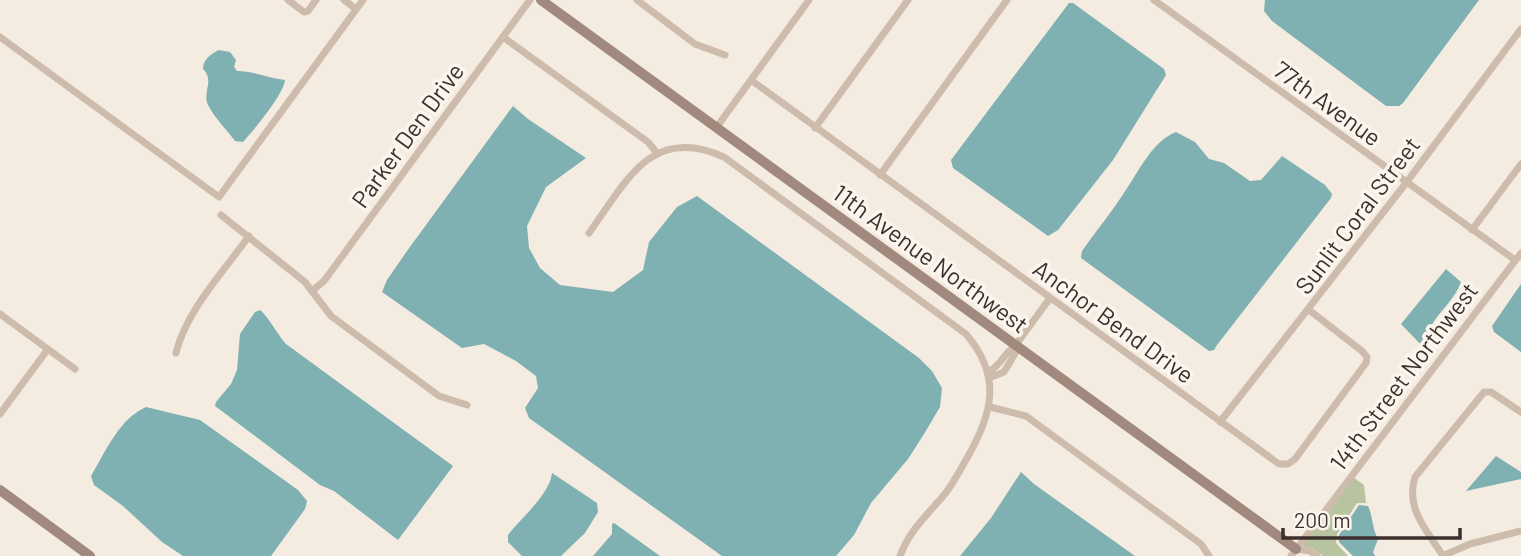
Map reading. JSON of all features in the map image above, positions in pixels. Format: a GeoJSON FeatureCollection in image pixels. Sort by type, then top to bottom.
{"type":"FeatureCollection","features":[{"type":"Feature","properties":{"kind":"street"},"geometry":{"type":"LineString","coordinates":[[288,0],[304,12],[308,11],[316,0]]}},
{"type":"Feature","properties":{"kind":"street"},"geometry":{"type":"LineString","coordinates":[[344,0],[356,9]]}},
{"type":"Feature","properties":{"kind":"street"},"geometry":{"type":"LineString","coordinates":[[0,37],[219,197],[363,0]]}},
{"type":"Feature","properties":{"kind":"street","name":"Parker Den Drive"},"geometry":{"type":"LineString","coordinates":[[312,291],[324,281],[530,0]]}},
{"type":"Feature","properties":{"kind":"street","name":"11th Avenue Northwest"},"geometry":{"type":"LineString","coordinates":[[541,0],[1296,554],[1310,551],[1317,556]]}},
{"type":"Feature","properties":{"kind":"street"},"geometry":{"type":"LineString","coordinates":[[637,0],[695,44],[725,55]]}},
{"type":"Feature","properties":{"kind":"street"},"geometry":{"type":"LineString","coordinates":[[716,128],[809,0]]}},
{"type":"Feature","properties":{"kind":"street"},"geometry":{"type":"LineString","coordinates":[[815,128],[908,0]]}},
{"type":"Feature","properties":{"kind":"street"},"geometry":{"type":"LineString","coordinates":[[880,175],[1007,0]]}},
{"type":"Feature","properties":{"kind":"street","name":"77th Avenue"},"geometry":{"type":"LineString","coordinates":[[1154,0],[1515,260]]}},
{"type":"Feature","properties":{"kind":"street","name":"Sunlit Coral Street"},"geometry":{"type":"LineString","coordinates":[[1220,422],[1309,310],[1521,29]]}},
{"type":"Feature","properties":{"kind":"street"},"geometry":{"type":"LineString","coordinates":[[503,37],[648,142],[657,153]]}},
{"type":"Feature","properties":{"kind":"street","name":"Anchor Bend Drive"},"geometry":{"type":"LineString","coordinates":[[751,80],[1279,464],[1288,464],[1295,459],[1363,370],[1367,357],[1309,310]]}},
{"type":"Feature","properties":{"kind":"street"},"geometry":{"type":"LineString","coordinates":[[589,233],[635,171],[657,153],[692,146],[705,149],[724,157],[966,334],[977,347],[989,375],[990,407],[983,427],[961,468],[946,492],[913,530],[900,556]]}},
{"type":"Feature","properties":{"kind":"street"},"geometry":{"type":"LineString","coordinates":[[1472,230],[1521,163]]}},
{"type":"Feature","properties":{"kind":"street"},"geometry":{"type":"LineString","coordinates":[[221,215],[305,282],[331,316],[354,334],[439,396],[467,405]]}},
{"type":"Feature","properties":{"kind":"street"},"geometry":{"type":"LineString","coordinates":[[176,353],[189,319],[249,236]]}},
{"type":"Feature","properties":{"kind":"street","name":"14th Street Northwest"},"geometry":{"type":"LineString","coordinates":[[1296,554],[1521,253]]}},
{"type":"Feature","properties":{"kind":"street"},"geometry":{"type":"LineString","coordinates":[[989,375],[1010,349],[1016,346],[1049,298]]}},
{"type":"Feature","properties":{"kind":"street"},"geometry":{"type":"LineString","coordinates":[[0,314],[75,369]]}},
{"type":"Feature","properties":{"kind":"street"},"geometry":{"type":"LineString","coordinates":[[989,375],[1004,372],[1016,352],[1016,346]]}},
{"type":"Feature","properties":{"kind":"street"},"geometry":{"type":"LineString","coordinates":[[0,414],[48,349]]}},
{"type":"Feature","properties":{"kind":"street"},"geometry":{"type":"LineString","coordinates":[[984,361],[1003,361]]}},
{"type":"Feature","properties":{"kind":"street"},"geometry":{"type":"LineString","coordinates":[[1521,412],[1491,392],[1484,392],[1415,477],[1411,490],[1413,507],[1443,556],[1471,544],[1521,531]]}},
{"type":"Feature","properties":{"kind":"street"},"geometry":{"type":"LineString","coordinates":[[990,407],[1026,416],[1201,544],[1209,556]]}},
{"type":"Feature","properties":{"kind":"street"},"geometry":{"type":"LineString","coordinates":[[0,490],[90,556]]}},
{"type":"Feature","properties":{"kind":"green space"},"geometry":{"type":"Polygon","coordinates":[[[1354,478],[1364,485],[1366,503],[1357,503],[1337,534],[1336,543],[1348,556],[1323,556],[1312,548],[1302,546],[1354,478]]]}},
{"type":"Feature","properties":{"kind":"water"},"geometry":{"type":"Polygon","coordinates":[[[1265,0],[1479,0],[1403,103],[1399,106],[1386,106],[1272,21],[1264,11],[1265,0]]]}},
{"type":"Feature","properties":{"kind":"water"},"geometry":{"type":"Polygon","coordinates":[[[1069,3],[1073,3],[1164,69],[1166,75],[1113,160],[1058,230],[1048,236],[953,168],[951,160],[1069,3]]]}},
{"type":"Feature","properties":{"kind":"water"},"geometry":{"type":"Polygon","coordinates":[[[219,50],[230,52],[236,60],[234,67],[237,71],[285,80],[274,103],[243,142],[235,141],[208,105],[208,78],[203,65],[208,57],[219,50]]]}},
{"type":"Feature","properties":{"kind":"water"},"geometry":{"type":"Polygon","coordinates":[[[513,106],[586,158],[546,187],[527,226],[529,248],[540,268],[560,285],[613,292],[643,270],[649,242],[677,207],[697,196],[919,358],[932,371],[942,388],[940,407],[908,459],[871,503],[854,535],[836,556],[722,556],[529,418],[525,408],[538,388],[536,376],[516,361],[484,344],[462,348],[382,292],[407,251],[513,106]]]}},
{"type":"Feature","properties":{"kind":"water"},"geometry":{"type":"Polygon","coordinates":[[[1176,132],[1195,142],[1209,159],[1224,163],[1250,181],[1261,180],[1282,156],[1325,185],[1332,194],[1214,350],[1209,351],[1081,258],[1082,251],[1146,158],[1167,136],[1176,132]]]}},
{"type":"Feature","properties":{"kind":"water"},"geometry":{"type":"Polygon","coordinates":[[[1446,269],[1461,282],[1433,323],[1426,350],[1401,324],[1446,269]]]}},
{"type":"Feature","properties":{"kind":"water"},"geometry":{"type":"Polygon","coordinates":[[[1521,284],[1521,352],[1494,332],[1492,326],[1521,284]]]}},
{"type":"Feature","properties":{"kind":"water"},"geometry":{"type":"Polygon","coordinates":[[[260,310],[286,344],[453,466],[398,540],[215,406],[231,384],[237,370],[240,334],[255,312],[260,310]]]}},
{"type":"Feature","properties":{"kind":"water"},"geometry":{"type":"Polygon","coordinates":[[[146,407],[200,420],[298,490],[307,501],[305,509],[271,556],[183,556],[162,542],[123,506],[94,485],[91,476],[114,437],[128,419],[146,407]]]}},
{"type":"Feature","properties":{"kind":"water"},"geometry":{"type":"Polygon","coordinates":[[[1496,456],[1521,472],[1521,479],[1466,491],[1496,456]]]}},
{"type":"Feature","properties":{"kind":"water"},"geometry":{"type":"Polygon","coordinates":[[[1021,472],[1135,556],[960,556],[991,518],[1021,472]]]}},
{"type":"Feature","properties":{"kind":"water"},"geometry":{"type":"Polygon","coordinates":[[[552,473],[597,503],[598,512],[585,533],[561,556],[522,556],[508,542],[508,535],[541,497],[552,473]]]}},
{"type":"Feature","properties":{"kind":"water"},"geometry":{"type":"Polygon","coordinates":[[[1359,505],[1368,506],[1370,510],[1378,539],[1373,552],[1375,556],[1353,556],[1339,542],[1339,535],[1359,505]]]}},
{"type":"Feature","properties":{"kind":"water"},"geometry":{"type":"Polygon","coordinates":[[[614,523],[660,556],[593,556],[612,534],[614,523]]]}}]}
